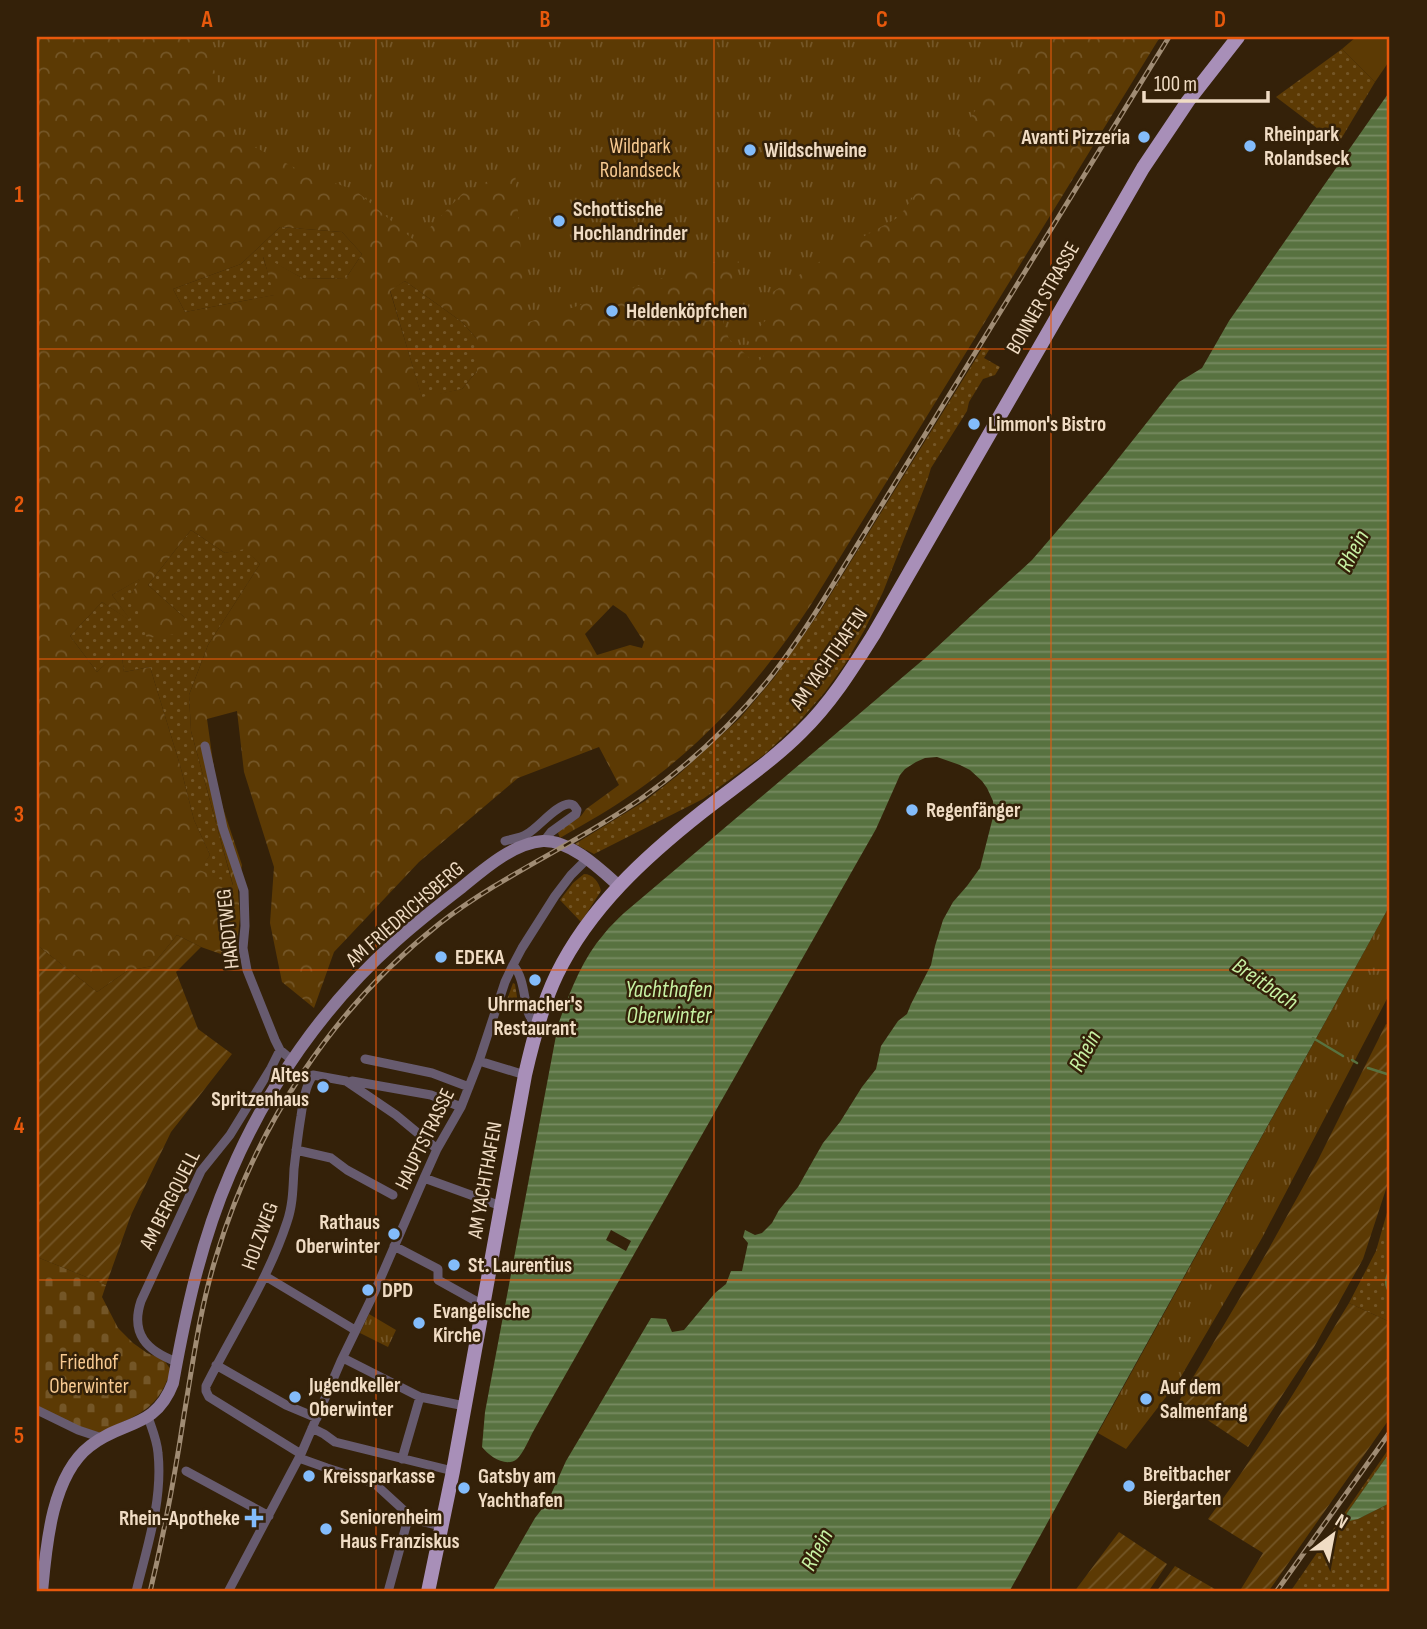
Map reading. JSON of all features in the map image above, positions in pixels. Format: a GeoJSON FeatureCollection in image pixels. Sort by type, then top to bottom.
{"type":"FeatureCollection","features":[{"type":"Feature","properties":{"kind":"main road","name":"BONNER STRASSE"},"geometry":{"type":"LineString","coordinates":[[900,589],[1143,168],[1188,101],[1238,37]]}},
{"type":"Feature","properties":{"kind":"main road","name":"AM YACHTHAFEN"},"geometry":{"type":"LineString","coordinates":[[428,1592],[453,1472],[525,1075],[548,996],[586,927],[639,864],[778,754],[821,712],[845,680],[900,589]]}},
{"type":"Feature","properties":{"kind":"street","name":"HARDTWEG"},"geometry":{"type":"LineString","coordinates":[[205,746],[223,828],[244,891],[243,948],[247,970],[280,1050],[293,1060]]}},
{"type":"Feature","properties":{"kind":"street"},"geometry":{"type":"LineString","coordinates":[[505,841],[525,836],[560,807],[572,804],[578,810],[576,814],[551,832],[544,841],[558,843],[587,859],[619,886]]}},
{"type":"Feature","properties":{"kind":"street","name":"AM FRIEDRICHSBERG"},"geometry":{"type":"LineString","coordinates":[[42,1592],[50,1524],[57,1500],[75,1462],[102,1438],[148,1417],[163,1404],[169,1394],[198,1262],[218,1203],[260,1113],[293,1060],[341,997],[394,943],[509,853],[520,846],[544,841]]}},
{"type":"Feature","properties":{"kind":"street","name":"HAUPTSTRASSE"},"geometry":{"type":"LineString","coordinates":[[228,1592],[300,1456],[437,1149],[461,1107],[513,965],[555,896],[587,859]]}},
{"type":"Feature","properties":{"kind":"street"},"geometry":{"type":"LineString","coordinates":[[513,965],[521,978],[531,1018],[538,1024]]}},
{"type":"Feature","properties":{"kind":"street","name":"AM BERGQUELL"},"geometry":{"type":"LineString","coordinates":[[177,1363],[153,1351],[140,1333],[137,1313],[201,1171],[230,1135],[280,1050]]}},
{"type":"Feature","properties":{"kind":"street"},"geometry":{"type":"LineString","coordinates":[[365,1059],[432,1073],[469,1087]]}},
{"type":"Feature","properties":{"kind":"street"},"geometry":{"type":"LineString","coordinates":[[479,1061],[525,1075]]}},
{"type":"Feature","properties":{"kind":"street","name":"HOLZWEG"},"geometry":{"type":"LineString","coordinates":[[300,1456],[209,1397],[206,1386],[278,1250],[293,1195],[296,1150],[309,1081],[313,1075],[346,1081]]}},
{"type":"Feature","properties":{"kind":"street"},"geometry":{"type":"LineString","coordinates":[[346,1081],[431,1096],[461,1107]]}},
{"type":"Feature","properties":{"kind":"street"},"geometry":{"type":"LineString","coordinates":[[346,1081],[396,1115],[437,1149]]}},
{"type":"Feature","properties":{"kind":"street"},"geometry":{"type":"LineString","coordinates":[[296,1150],[331,1158],[393,1195]]}},
{"type":"Feature","properties":{"kind":"street"},"geometry":{"type":"LineString","coordinates":[[424,1178],[501,1206]]}},
{"type":"Feature","properties":{"kind":"street"},"geometry":{"type":"LineString","coordinates":[[396,1242],[438,1269],[438,1280],[483,1305]]}},
{"type":"Feature","properties":{"kind":"street"},"geometry":{"type":"LineString","coordinates":[[265,1276],[355,1330]]}},
{"type":"Feature","properties":{"kind":"street"},"geometry":{"type":"LineString","coordinates":[[343,1357],[420,1398],[465,1406]]}},
{"type":"Feature","properties":{"kind":"street"},"geometry":{"type":"LineString","coordinates":[[216,1365],[286,1405],[317,1418]]}},
{"type":"Feature","properties":{"kind":"street"},"geometry":{"type":"LineString","coordinates":[[401,1459],[420,1398]]}},
{"type":"Feature","properties":{"kind":"street"},"geometry":{"type":"LineString","coordinates":[[37,1410],[78,1430],[102,1438]]}},
{"type":"Feature","properties":{"kind":"street"},"geometry":{"type":"LineString","coordinates":[[136,1592],[159,1484],[158,1452],[148,1417]]}},
{"type":"Feature","properties":{"kind":"street"},"geometry":{"type":"LineString","coordinates":[[312,1428],[335,1442],[453,1472]]}},
{"type":"Feature","properties":{"kind":"street"},"geometry":{"type":"LineString","coordinates":[[300,1456],[374,1483],[409,1515],[440,1525]]}},
{"type":"Feature","properties":{"kind":"street"},"geometry":{"type":"LineString","coordinates":[[186,1471],[269,1516]]}},
{"type":"Feature","properties":{"kind":"street"},"geometry":{"type":"LineString","coordinates":[[388,1592],[409,1515]]}},
{"type":"Feature","properties":{"kind":"green space"},"geometry":{"type":"Polygon","coordinates":[[[37,37],[1160,37],[794,630],[734,705],[664,771],[619,803],[560,838],[560,830],[619,785],[599,747],[518,778],[419,862],[334,952],[314,1008],[282,982],[270,923],[274,867],[244,772],[237,711],[207,719],[217,790],[242,865],[235,959],[177,935],[152,966],[127,971],[97,992],[37,945],[37,37]],[[280,227],[241,264],[173,289],[185,312],[274,295],[263,256],[304,279],[346,278],[362,254],[342,232],[280,227]],[[405,281],[390,291],[422,397],[462,389],[477,371],[477,339],[462,322],[405,281]],[[191,530],[148,585],[185,618],[177,634],[147,638],[132,593],[140,579],[112,595],[133,623],[102,602],[70,636],[97,672],[121,649],[124,672],[150,667],[194,820],[210,855],[200,870],[233,885],[191,731],[189,695],[208,645],[260,564],[245,549],[225,553],[191,530]],[[613,605],[585,634],[597,655],[630,645],[642,648],[644,642],[626,614],[613,605]]]}},
{"type":"Feature","properties":{"kind":"green space","name":"Wildpark Rolandseck"},"geometry":{"type":"Polygon","coordinates":[[[204,37],[1043,37],[1034,51],[1006,74],[980,104],[899,217],[830,255],[768,295],[768,318],[747,340],[764,356],[756,364],[729,339],[723,321],[739,262],[733,257],[526,323],[515,171],[463,193],[416,242],[355,190],[305,173],[235,137],[204,37]]]}},
{"type":"Feature","properties":{"kind":"green space"},"geometry":{"type":"Polygon","coordinates":[[[1356,37],[1390,37],[1390,60],[1375,82],[1342,49],[1356,37]]]}},
{"type":"Feature","properties":{"kind":"green space"},"geometry":{"type":"Polygon","coordinates":[[[1342,49],[1375,82],[1338,144],[1276,97],[1342,49]]]}},
{"type":"Feature","properties":{"kind":"green space"},"geometry":{"type":"Polygon","coordinates":[[[280,227],[342,232],[362,254],[346,278],[304,279],[263,257],[275,295],[185,312],[173,289],[241,264],[280,227]]]}},
{"type":"Feature","properties":{"kind":"green space"},"geometry":{"type":"Polygon","coordinates":[[[405,281],[462,322],[477,339],[477,371],[462,389],[422,398],[390,290],[405,281]]]}},
{"type":"Feature","properties":{"kind":"green space"},"geometry":{"type":"Polygon","coordinates":[[[983,347],[989,350],[984,358],[1000,367],[995,375],[983,379],[969,402],[967,411],[931,468],[883,592],[845,664],[825,692],[797,724],[765,754],[703,799],[594,854],[575,844],[645,801],[678,775],[740,718],[774,678],[821,610],[983,347]]]}},
{"type":"Feature","properties":{"kind":"green space"},"geometry":{"type":"Polygon","coordinates":[[[191,530],[225,553],[245,548],[260,564],[208,645],[189,695],[191,731],[233,886],[199,870],[210,855],[194,820],[150,667],[124,672],[121,650],[97,672],[70,636],[102,602],[131,621],[112,595],[141,578],[132,593],[185,618],[148,585],[191,530]]]}},
{"type":"Feature","properties":{"kind":"green space"},"geometry":{"type":"Polygon","coordinates":[[[584,874],[595,879],[601,891],[581,922],[560,900],[584,874]]]}},
{"type":"Feature","properties":{"kind":"green space"},"geometry":{"type":"Polygon","coordinates":[[[1390,905],[1390,993],[1262,1238],[1179,1380],[1126,1449],[1098,1433],[1390,905]]]}},
{"type":"Feature","properties":{"kind":"green space"},"geometry":{"type":"Polygon","coordinates":[[[177,935],[201,947],[176,972],[198,1029],[232,1054],[171,1132],[131,1215],[106,1285],[37,1257],[37,945],[97,992],[127,971],[152,966],[177,935]]]}},
{"type":"Feature","properties":{"kind":"green space"},"geometry":{"type":"Polygon","coordinates":[[[513,983],[515,984],[519,1010],[504,1008],[513,983]]]}},
{"type":"Feature","properties":{"kind":"green space"},"geometry":{"type":"Polygon","coordinates":[[[1386,1024],[1390,1026],[1390,1177],[1363,1259],[1314,1347],[1248,1447],[1179,1401],[1317,1162],[1386,1024]]]}},
{"type":"Feature","properties":{"kind":"green space"},"geometry":{"type":"Polygon","coordinates":[[[1390,1202],[1390,1322],[1349,1303],[1376,1251],[1390,1202]]]}},
{"type":"Feature","properties":{"kind":"green space","name":"Friedhof Oberwinter"},"geometry":{"type":"Polygon","coordinates":[[[37,1257],[106,1285],[102,1297],[118,1328],[147,1353],[164,1360],[171,1370],[162,1391],[144,1411],[99,1432],[73,1425],[37,1406],[37,1257]]]}},
{"type":"Feature","properties":{"kind":"green space"},"geometry":{"type":"Polygon","coordinates":[[[1349,1303],[1390,1322],[1390,1418],[1268,1592],[1248,1592],[1241,1589],[1263,1553],[1208,1519],[1264,1440],[1349,1303]]]}},
{"type":"Feature","properties":{"kind":"green space"},"geometry":{"type":"Polygon","coordinates":[[[369,1314],[396,1330],[388,1347],[360,1333],[369,1314]]]}},
{"type":"Feature","properties":{"kind":"green space"},"geometry":{"type":"Polygon","coordinates":[[[1390,1447],[1390,1452],[1347,1513],[1358,1519],[1390,1503],[1390,1592],[1290,1592],[1390,1447]]]}},
{"type":"Feature","properties":{"kind":"green space"},"geometry":{"type":"Polygon","coordinates":[[[1119,1532],[1167,1564],[1148,1592],[1074,1592],[1119,1532]]]}},
{"type":"Feature","properties":{"kind":"green space"},"geometry":{"type":"Polygon","coordinates":[[[1175,1566],[1220,1592],[1156,1592],[1175,1566]]]}},
{"type":"Feature","properties":{"kind":"water"},"geometry":{"type":"Polygon","coordinates":[[[1390,91],[1390,905],[1009,1592],[492,1592],[535,1518],[548,1501],[566,1461],[651,1318],[666,1319],[672,1332],[684,1330],[726,1284],[731,1271],[742,1271],[748,1243],[743,1237],[745,1230],[755,1235],[762,1233],[772,1223],[798,1187],[823,1143],[876,1069],[881,1046],[898,1021],[907,1014],[931,965],[943,920],[953,902],[980,868],[993,817],[993,801],[982,781],[970,770],[937,757],[916,762],[900,775],[876,829],[524,1449],[517,1459],[503,1462],[482,1447],[485,1412],[558,1025],[589,954],[624,913],[924,659],[1032,560],[1106,474],[1179,382],[1202,368],[1229,321],[1390,91]]]}},
{"type":"Feature","properties":{"kind":"water"},"geometry":{"type":"Polygon","coordinates":[[[1390,1452],[1390,1503],[1358,1519],[1345,1520],[1347,1513],[1390,1452]]]}},
{"type":"Feature","properties":{"kind":"pier"},"geometry":{"type":"Polygon","coordinates":[[[611,1230],[631,1241],[626,1251],[606,1240],[611,1230]]]}},
{"type":"Feature","properties":{"kind":"waterway","name":"Breitbach"},"geometry":{"type":"LineString","coordinates":[[1313,1038],[1343,1056]]}},
{"type":"Feature","properties":{"kind":"waterway"},"geometry":{"type":"LineString","coordinates":[[1352,1060],[1357,1063]]}},
{"type":"Feature","properties":{"kind":"waterway","name":"Breitbach"},"geometry":{"type":"LineString","coordinates":[[1368,1068],[1390,1075]]}},
{"type":"Feature","properties":{"kind":"waterway","name":"Breitbach"},"geometry":{"type":"LineString","coordinates":[[1390,1269],[1386,1281],[1390,1293]]}},
{"type":"Feature","properties":{"kind":"railway"},"geometry":{"type":"LineString","coordinates":[[150,1592],[169,1504],[210,1276],[232,1209],[252,1162],[302,1073],[365,993],[439,924],[488,890],[642,798],[712,741],[759,691],[822,603],[1169,37]]}},
{"type":"Feature","properties":{"kind":"railway"},"geometry":{"type":"LineString","coordinates":[[1276,1592],[1390,1432]]}},
{"type":"Feature","properties":{"kind":"place","name":"Avanti Pizzeria"},"geometry":{"type":"Point","coordinates":[1144,137]}},
{"type":"Feature","properties":{"kind":"place","name":"Rheinpark Rolandseck"},"geometry":{"type":"Point","coordinates":[1250,146]}},
{"type":"Feature","properties":{"kind":"place","name":"Wildschweine"},"geometry":{"type":"Point","coordinates":[750,150]}},
{"type":"Feature","properties":{"kind":"place","name":"Schottische Hochlandrinder"},"geometry":{"type":"Point","coordinates":[559,221]}},
{"type":"Feature","properties":{"kind":"place","name":"Heldenköpfchen"},"geometry":{"type":"Point","coordinates":[612,311]}},
{"type":"Feature","properties":{"kind":"place","name":"Limmon's Bistro"},"geometry":{"type":"Point","coordinates":[974,424]}},
{"type":"Feature","properties":{"kind":"place","name":"Regenfänger"},"geometry":{"type":"Point","coordinates":[912,810]}},
{"type":"Feature","properties":{"kind":"place","name":"EDEKA"},"geometry":{"type":"Point","coordinates":[441,957]}},
{"type":"Feature","properties":{"kind":"place","name":"Uhrmacher's Restaurant"},"geometry":{"type":"Point","coordinates":[535,980]}},
{"type":"Feature","properties":{"kind":"place","name":"Altes Spritzenhaus"},"geometry":{"type":"Point","coordinates":[323,1087]}},
{"type":"Feature","properties":{"kind":"place","name":"Rathaus Oberwinter"},"geometry":{"type":"Point","coordinates":[394,1234]}},
{"type":"Feature","properties":{"kind":"place","name":"St. Laurentius"},"geometry":{"type":"Point","coordinates":[454,1265]}},
{"type":"Feature","properties":{"kind":"place","name":"DPD"},"geometry":{"type":"Point","coordinates":[368,1290]}},
{"type":"Feature","properties":{"kind":"place","name":"Evangelische Kirche"},"geometry":{"type":"Point","coordinates":[419,1323]}},
{"type":"Feature","properties":{"kind":"place","name":"Jugendkeller Oberwinter"},"geometry":{"type":"Point","coordinates":[295,1397]}},
{"type":"Feature","properties":{"kind":"place","name":"Auf dem Salmenfang"},"geometry":{"type":"Point","coordinates":[1146,1399]}},
{"type":"Feature","properties":{"kind":"place","name":"Kreissparkasse"},"geometry":{"type":"Point","coordinates":[309,1476]}},
{"type":"Feature","properties":{"kind":"place","name":"Breitbacher Biergarten"},"geometry":{"type":"Point","coordinates":[1129,1486]}},
{"type":"Feature","properties":{"kind":"place","name":"Gatsby am Yachthafen"},"geometry":{"type":"Point","coordinates":[464,1488]}},
{"type":"Feature","properties":{"kind":"place","name":"Rhein-Apotheke"},"geometry":{"type":"Point","coordinates":[254,1518]}},
{"type":"Feature","properties":{"kind":"place","name":"Seniorenheim Haus Franziskus"},"geometry":{"type":"Point","coordinates":[326,1529]}},
{"type":"Feature","properties":{"kind":"water label","name":"Rhein"},"geometry":{"type":"Point","coordinates":[1353,551]}},
{"type":"Feature","properties":{"kind":"water label","name":"Yachthafen Oberwinter"},"geometry":{"type":"Point","coordinates":[669,1003]}},
{"type":"Feature","properties":{"kind":"water label","name":"Rhein"},"geometry":{"type":"Point","coordinates":[1085,1051]}},
{"type":"Feature","properties":{"kind":"water label","name":"Rhein"},"geometry":{"type":"Point","coordinates":[817,1550]}}]}
